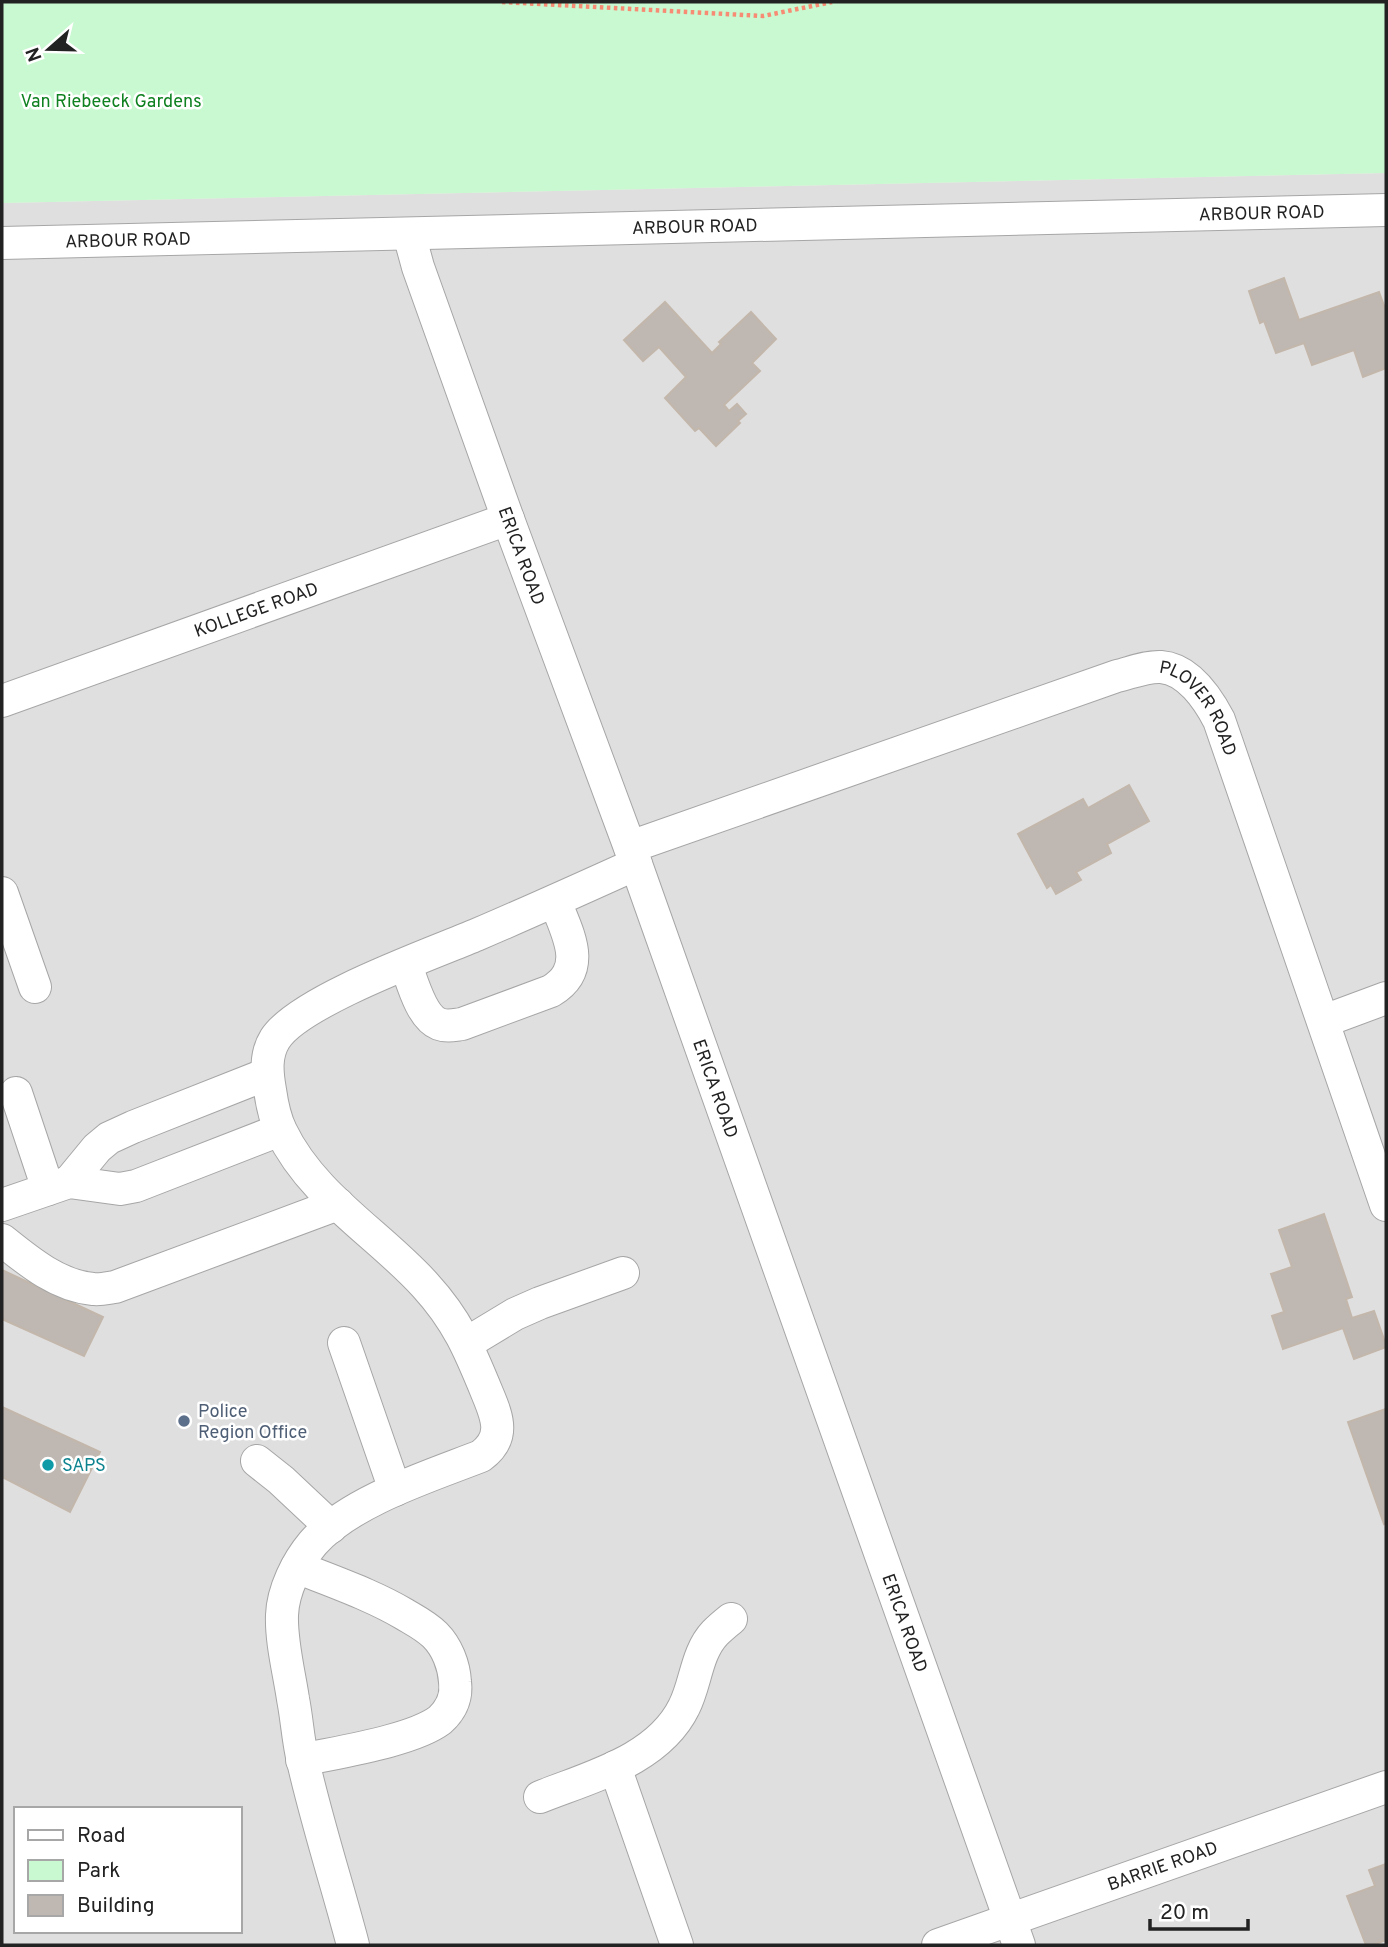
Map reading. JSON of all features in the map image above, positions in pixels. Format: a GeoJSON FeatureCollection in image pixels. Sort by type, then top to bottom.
{"type":"FeatureCollection","features":[{"type":"Feature","properties":{"kind":"street","name":"ARBOUR ROAD"},"geometry":{"type":"LineString","coordinates":[[2,243],[1386,210]]}},
{"type":"Feature","properties":{"kind":"street","name":"ERICA ROAD"},"geometry":{"type":"LineString","coordinates":[[409,234],[423,280],[633,856],[1015,1932]]}},
{"type":"Feature","properties":{"kind":"street","name":"KOLLEGE ROAD"},"geometry":{"type":"LineString","coordinates":[[2,701],[509,519]]}},
{"type":"Feature","properties":{"kind":"street","name":"PLOVER ROAD"},"geometry":{"type":"LineString","coordinates":[[267,1074],[268,1057],[275,1039],[289,1024],[322,1004],[555,901],[633,856],[1117,676],[1161,667],[1176,672],[1193,683],[1210,702],[1219,720],[1386,1205]]}},
{"type":"Feature","properties":{"kind":"street"},"geometry":{"type":"LineString","coordinates":[[2,893],[35,987]]}},
{"type":"Feature","properties":{"kind":"street"},"geometry":{"type":"LineString","coordinates":[[406,965],[421,1004],[437,1024],[462,1024],[551,992],[563,984],[572,967],[569,939],[555,901]]}},
{"type":"Feature","properties":{"kind":"street"},"geometry":{"type":"LineString","coordinates":[[1324,1021],[1386,998]]}},
{"type":"Feature","properties":{"kind":"street"},"geometry":{"type":"LineString","coordinates":[[58,1185],[109,1138],[267,1074],[280,1130],[295,1155],[313,1180],[425,1284],[452,1318],[467,1343],[498,1422],[496,1439],[490,1449],[481,1456],[395,1490],[360,1507],[331,1527],[314,1543],[297,1567],[286,1594],[282,1615],[285,1652],[302,1760],[354,1945]]}},
{"type":"Feature","properties":{"kind":"street"},"geometry":{"type":"LineString","coordinates":[[16,1093],[58,1185]]}},
{"type":"Feature","properties":{"kind":"street"},"geometry":{"type":"LineString","coordinates":[[2,1205],[58,1185],[120,1189],[136,1186],[280,1130]]}},
{"type":"Feature","properties":{"kind":"street"},"geometry":{"type":"LineString","coordinates":[[2,1240],[35,1266],[71,1285],[95,1290],[127,1282],[338,1204]]}},
{"type":"Feature","properties":{"kind":"street"},"geometry":{"type":"LineString","coordinates":[[467,1343],[527,1308],[623,1273]]}},
{"type":"Feature","properties":{"kind":"street"},"geometry":{"type":"LineString","coordinates":[[344,1343],[395,1490]]}},
{"type":"Feature","properties":{"kind":"street"},"geometry":{"type":"LineString","coordinates":[[257,1461],[281,1479],[331,1527]]}},
{"type":"Feature","properties":{"kind":"street"},"geometry":{"type":"LineString","coordinates":[[297,1567],[379,1600],[420,1623],[435,1635],[448,1653],[454,1669],[456,1693],[450,1709],[440,1720],[418,1731],[302,1760]]}},
{"type":"Feature","properties":{"kind":"street"},"geometry":{"type":"LineString","coordinates":[[540,1797],[615,1767],[647,1749],[667,1731],[684,1708],[702,1653],[714,1634],[731,1619]]}},
{"type":"Feature","properties":{"kind":"street"},"geometry":{"type":"LineString","coordinates":[[615,1767],[677,1945]]}},
{"type":"Feature","properties":{"kind":"street","name":"BARRIE ROAD"},"geometry":{"type":"LineString","coordinates":[[938,1945],[1015,1932],[1386,1787]]}},
{"type":"Feature","properties":{"kind":"path"},"geometry":{"type":"LineString","coordinates":[[502,2],[763,16],[832,2]]}},
{"type":"Feature","properties":{"kind":"shaded area"},"geometry":{"type":"Polygon","coordinates":[[[1386,173],[1386,1945],[2,1945],[2,203],[1386,173]]]}},
{"type":"Feature","properties":{"kind":"green space","name":"Van Riebeeck Gardens"},"geometry":{"type":"Polygon","coordinates":[[[2,2],[1386,2],[1386,173],[2,203],[2,2]]]}},
{"type":"Feature","properties":{"kind":"building"},"geometry":{"type":"Polygon","coordinates":[[[1284,278],[1299,320],[1379,292],[1386,311],[1386,368],[1363,377],[1354,350],[1312,365],[1304,343],[1276,353],[1264,321],[1260,323],[1249,291],[1284,278]]]}},
{"type":"Feature","properties":{"kind":"building"},"geometry":{"type":"Polygon","coordinates":[[[665,302],[712,353],[721,344],[719,342],[751,312],[776,339],[752,363],[760,371],[724,405],[729,411],[737,404],[746,414],[716,446],[699,428],[695,431],[665,398],[686,377],[659,347],[643,361],[624,340],[665,302]]]}},
{"type":"Feature","properties":{"kind":"building"},"geometry":{"type":"Polygon","coordinates":[[[1129,785],[1149,821],[1107,844],[1111,853],[1076,872],[1081,880],[1056,894],[1051,885],[1047,888],[1018,834],[1083,799],[1088,808],[1129,785]]]}},
{"type":"Feature","properties":{"kind":"building"},"geometry":{"type":"Polygon","coordinates":[[[1324,1214],[1352,1297],[1346,1299],[1352,1318],[1374,1311],[1386,1345],[1354,1359],[1343,1328],[1283,1349],[1272,1316],[1284,1312],[1271,1274],[1292,1267],[1279,1230],[1324,1214]]]}},
{"type":"Feature","properties":{"kind":"building"},"geometry":{"type":"Polygon","coordinates":[[[2,1270],[103,1317],[84,1356],[2,1319],[2,1270]]]}},
{"type":"Feature","properties":{"kind":"building","name":"SAPS"},"geometry":{"type":"Polygon","coordinates":[[[2,1407],[100,1452],[70,1512],[2,1477],[2,1407]]]}},
{"type":"Feature","properties":{"kind":"building"},"geometry":{"type":"Polygon","coordinates":[[[1386,1409],[1386,1523],[1384,1524],[1348,1422],[1386,1409]]]}},
{"type":"Feature","properties":{"kind":"building"},"geometry":{"type":"Polygon","coordinates":[[[1386,1864],[1386,1940],[1366,1945],[1347,1896],[1375,1886],[1369,1870],[1386,1864]]]}},
{"type":"Feature","properties":{"kind":"place","name":"Police Region Office"},"geometry":{"type":"Point","coordinates":[184,1421]}},
{"type":"Feature","properties":{"kind":"place","name":"SAPS"},"geometry":{"type":"Point","coordinates":[48,1465]}}]}
